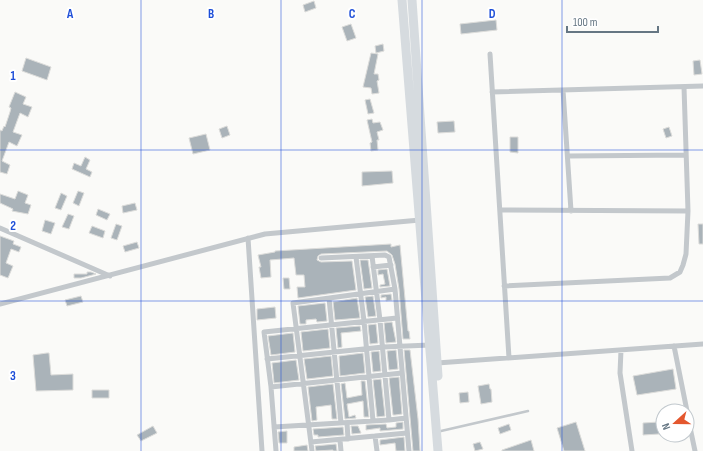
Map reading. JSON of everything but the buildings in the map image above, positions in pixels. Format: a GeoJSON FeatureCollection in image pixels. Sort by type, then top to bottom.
{"type":"FeatureCollection","features":[{"type":"Feature","properties":{"kind":"highway"},"geometry":{"type":"LineString","coordinates":[[402,0],[438,451]]}},
{"type":"Feature","properties":{"kind":"highway"},"geometry":{"type":"LineString","coordinates":[[412,0],[443,451]]}},
{"type":"Feature","properties":{"kind":"street"},"geometry":{"type":"LineString","coordinates":[[490,54],[509,358]]}},
{"type":"Feature","properties":{"kind":"street"},"geometry":{"type":"LineString","coordinates":[[492,92],[703,86]]}},
{"type":"Feature","properties":{"kind":"street"},"geometry":{"type":"LineString","coordinates":[[504,286],[670,278],[680,272],[684,265],[686,254],[688,211],[684,87]]}},
{"type":"Feature","properties":{"kind":"street"},"geometry":{"type":"LineString","coordinates":[[563,90],[571,211]]}},
{"type":"Feature","properties":{"kind":"street"},"geometry":{"type":"LineString","coordinates":[[568,156],[686,155]]}},
{"type":"Feature","properties":{"kind":"street"},"geometry":{"type":"LineString","coordinates":[[500,210],[688,211]]}},
{"type":"Feature","properties":{"kind":"street"},"geometry":{"type":"LineString","coordinates":[[0,304],[264,234],[420,220]]}},
{"type":"Feature","properties":{"kind":"street"},"geometry":{"type":"LineString","coordinates":[[0,228],[110,276]]}},
{"type":"Feature","properties":{"kind":"street"},"geometry":{"type":"LineString","coordinates":[[248,238],[262,451]]}},
{"type":"Feature","properties":{"kind":"street"},"geometry":{"type":"LineString","coordinates":[[372,256],[383,347],[389,420]]}},
{"type":"Feature","properties":{"kind":"street"},"geometry":{"type":"LineString","coordinates":[[321,258],[372,256],[389,257],[398,318],[399,346],[409,451]]}},
{"type":"Feature","properties":{"kind":"street"},"geometry":{"type":"LineString","coordinates":[[356,257],[364,321],[373,421]]}},
{"type":"Feature","properties":{"kind":"street"},"geometry":{"type":"LineString","coordinates":[[373,267],[391,265]]}},
{"type":"Feature","properties":{"kind":"street"},"geometry":{"type":"LineString","coordinates":[[312,451],[294,303],[395,290]]}},
{"type":"Feature","properties":{"kind":"street"},"geometry":{"type":"LineString","coordinates":[[329,298],[337,380],[348,439]]}},
{"type":"Feature","properties":{"kind":"street"},"geometry":{"type":"LineString","coordinates":[[276,451],[271,387],[264,332],[398,318]]}},
{"type":"Feature","properties":{"kind":"street"},"geometry":{"type":"LineString","coordinates":[[437,363],[703,344]]}},
{"type":"Feature","properties":{"kind":"street"},"geometry":{"type":"LineString","coordinates":[[267,359],[366,348],[430,345]]}},
{"type":"Feature","properties":{"kind":"street"},"geometry":{"type":"LineString","coordinates":[[674,346],[685,403]]}},
{"type":"Feature","properties":{"kind":"street"},"geometry":{"type":"LineString","coordinates":[[621,350],[620,373],[632,451]]}},
{"type":"Feature","properties":{"kind":"street"},"geometry":{"type":"LineString","coordinates":[[271,387],[402,373]]}},
{"type":"Feature","properties":{"kind":"street"},"geometry":{"type":"LineString","coordinates":[[274,427],[406,418]]}},
{"type":"Feature","properties":{"kind":"street"},"geometry":{"type":"LineString","coordinates":[[311,442],[407,434]]}},
{"type":"Feature","properties":{"kind":"street"},"geometry":{"type":"LineString","coordinates":[[375,436],[377,451]]}},
{"type":"Feature","properties":{"kind":"street"},"geometry":{"type":"LineString","coordinates":[[340,440],[341,451]]}},
{"type":"Feature","properties":{"kind":"lane"},"geometry":{"type":"LineString","coordinates":[[441,431],[528,411]]}}]}
